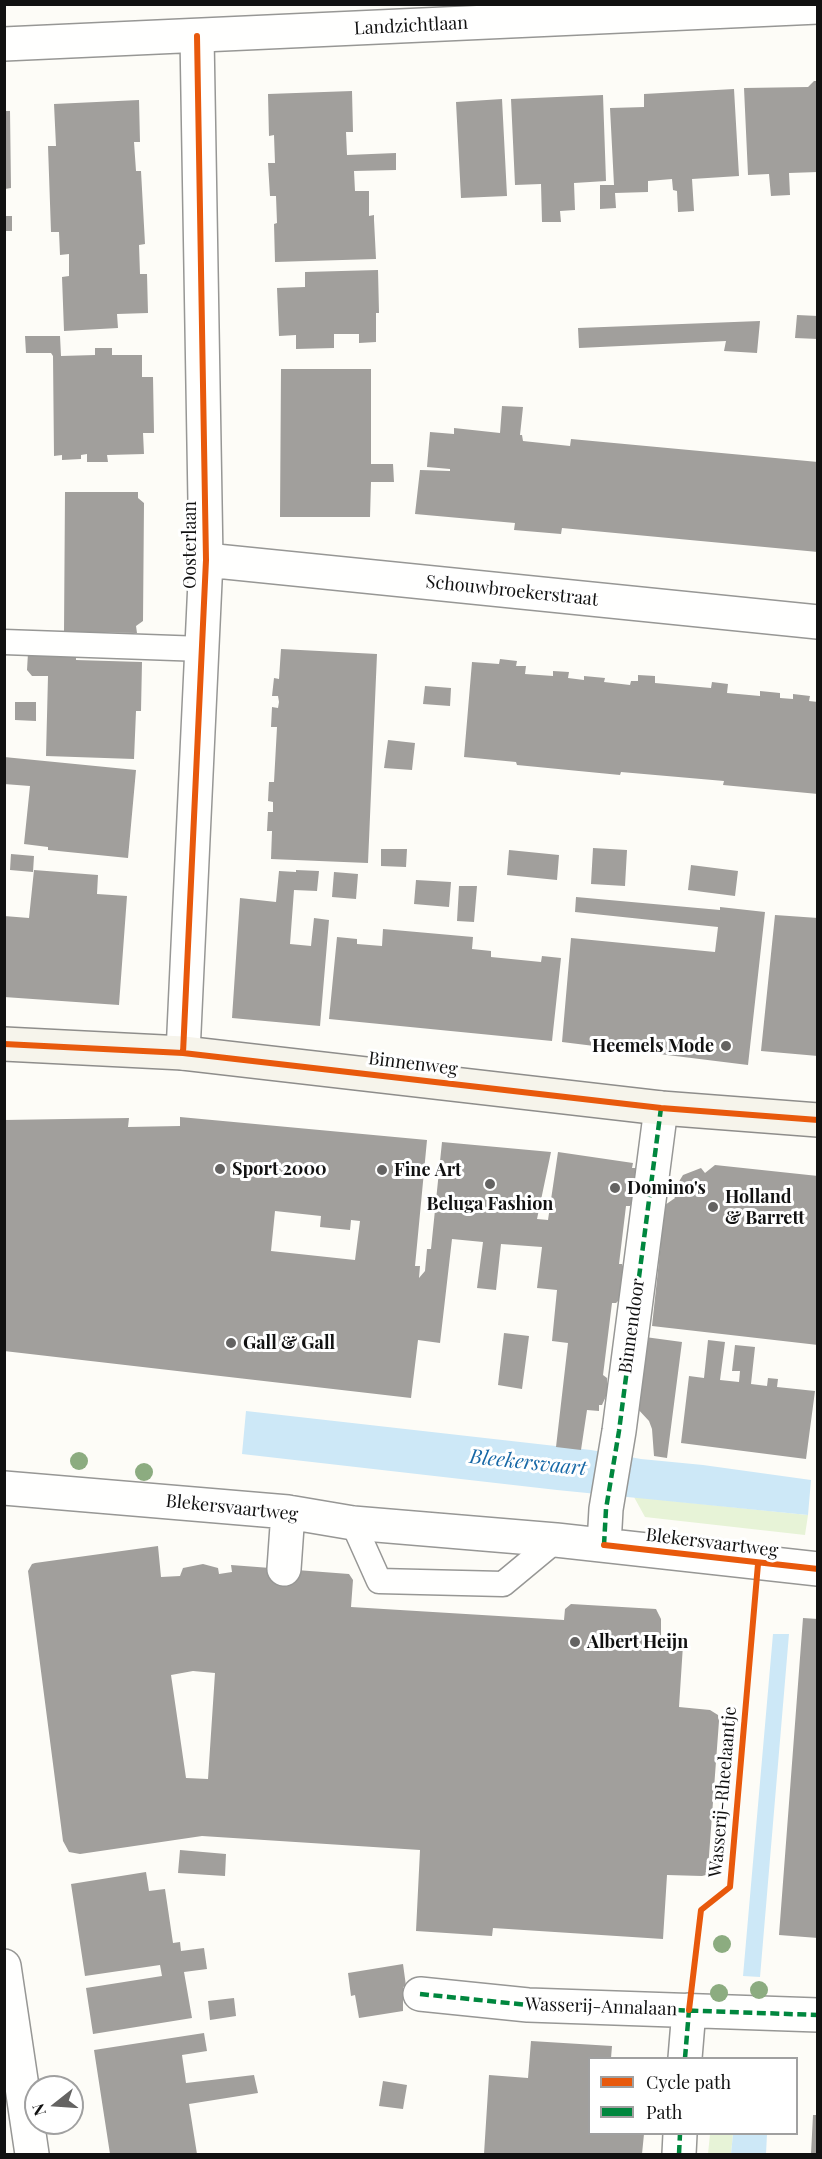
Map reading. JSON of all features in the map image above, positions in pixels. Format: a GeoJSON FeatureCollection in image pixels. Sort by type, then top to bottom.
{"type":"FeatureCollection","features":[{"type":"Feature","properties":{"kind":"street","name":"Landzichtlaan"},"geometry":{"type":"LineString","coordinates":[[4,44],[818,7]]}},
{"type":"Feature","properties":{"kind":"street","name":"Oosterlaan"},"geometry":{"type":"LineString","coordinates":[[183,1053],[206,560],[197,36]]}},
{"type":"Feature","properties":{"kind":"street","name":"Schouwbroekerstraat"},"geometry":{"type":"LineString","coordinates":[[206,560],[818,622]]}},
{"type":"Feature","properties":{"kind":"street","name":"Binnenweg"},"geometry":{"type":"LineString","coordinates":[[4,1044],[183,1053],[661,1108],[818,1120]]}},
{"type":"Feature","properties":{"kind":"street","name":"Binnendoor"},"geometry":{"type":"LineString","coordinates":[[604,1545],[606,1509],[661,1108]]}},
{"type":"Feature","properties":{"kind":"street","name":"Blekersvaartweg"},"geometry":{"type":"LineString","coordinates":[[4,1488],[288,1512],[353,1523],[556,1540],[818,1569]]}},
{"type":"Feature","properties":{"kind":"street"},"geometry":{"type":"LineString","coordinates":[[284,1569],[288,1512]]}},
{"type":"Feature","properties":{"kind":"street"},"geometry":{"type":"LineString","coordinates":[[4,1966],[32,2154]]}},
{"type":"Feature","properties":{"kind":"street","name":"Wasserij-Annalaan"},"geometry":{"type":"LineString","coordinates":[[420,1994],[528,2005],[818,2015]]}},
{"type":"Feature","properties":{"kind":"street"},"geometry":{"type":"LineString","coordinates":[[685,2057],[689,2010]]}},
{"type":"Feature","properties":{"kind":"street"},"geometry":{"type":"LineString","coordinates":[[679,2154],[680,2135]]}},
{"type":"Feature","properties":{"kind":"lane"},"geometry":{"type":"LineString","coordinates":[[4,642],[203,649]]}},
{"type":"Feature","properties":{"kind":"lane"},"geometry":{"type":"LineString","coordinates":[[353,1523],[379,1581],[503,1584],[556,1540]]}},
{"type":"Feature","properties":{"kind":"green space"},"geometry":{"type":"Polygon","coordinates":[[[634,1497],[808,1515],[805,1535],[645,1517],[634,1497]]]}},
{"type":"Feature","properties":{"kind":"green space"},"geometry":{"type":"Polygon","coordinates":[[[710,2135],[733,2135],[731,2154],[708,2154],[710,2135]]]}},
{"type":"Feature","properties":{"kind":"water","name":"Bleekersvaart"},"geometry":{"type":"Polygon","coordinates":[[[246,1411],[591,1450],[641,1459],[811,1480],[808,1515],[557,1490],[242,1454],[246,1411]]]}},
{"type":"Feature","properties":{"kind":"water"},"geometry":{"type":"Polygon","coordinates":[[[773,1634],[789,1634],[760,1977],[743,1976],[773,1634]]]}},
{"type":"Feature","properties":{"kind":"water"},"geometry":{"type":"Polygon","coordinates":[[[733,2135],[767,2135],[766,2154],[731,2154],[733,2135]]]}},
{"type":"Feature","properties":{"kind":"building"},"geometry":{"type":"Polygon","coordinates":[[[814,81],[818,81],[818,172],[789,173],[790,195],[771,196],[769,174],[748,175],[744,88],[808,87],[814,81]]]}},
{"type":"Feature","properties":{"kind":"building"},"geometry":{"type":"Polygon","coordinates":[[[734,89],[739,176],[692,179],[694,211],[678,212],[677,191],[673,190],[672,179],[648,181],[648,192],[615,193],[616,208],[600,209],[600,185],[614,185],[610,108],[644,107],[644,94],[734,89]]]}},
{"type":"Feature","properties":{"kind":"building"},"geometry":{"type":"Polygon","coordinates":[[[352,91],[353,132],[346,132],[347,155],[396,153],[396,170],[354,171],[355,191],[369,191],[369,216],[374,215],[376,259],[275,262],[276,196],[270,196],[268,163],[275,163],[274,135],[269,136],[268,94],[352,91]]]}},
{"type":"Feature","properties":{"kind":"building"},"geometry":{"type":"Polygon","coordinates":[[[603,95],[606,181],[574,183],[575,210],[560,211],[561,222],[542,222],[541,184],[515,185],[511,99],[603,95]]]}},
{"type":"Feature","properties":{"kind":"building"},"geometry":{"type":"Polygon","coordinates":[[[502,99],[507,196],[461,198],[456,102],[502,99]]]}},
{"type":"Feature","properties":{"kind":"building"},"geometry":{"type":"Polygon","coordinates":[[[139,100],[140,142],[134,142],[136,171],[141,171],[145,244],[139,245],[140,274],[147,274],[148,313],[117,314],[118,328],[64,331],[62,277],[69,276],[69,254],[60,255],[59,232],[51,232],[48,146],[56,146],[54,104],[139,100]]]}},
{"type":"Feature","properties":{"kind":"building"},"geometry":{"type":"Polygon","coordinates":[[[5,111],[10,111],[11,188],[5,189],[5,111]]]}},
{"type":"Feature","properties":{"kind":"building"},"geometry":{"type":"Polygon","coordinates":[[[4,216],[12,216],[12,231],[4,231],[4,216]]]}},
{"type":"Feature","properties":{"kind":"building"},"geometry":{"type":"Polygon","coordinates":[[[378,270],[379,313],[376,313],[376,342],[359,343],[359,334],[334,334],[334,348],[296,349],[296,335],[279,336],[277,288],[305,287],[305,272],[378,270]]]}},
{"type":"Feature","properties":{"kind":"building"},"geometry":{"type":"Polygon","coordinates":[[[797,315],[818,316],[818,339],[795,338],[797,315]]]}},
{"type":"Feature","properties":{"kind":"building"},"geometry":{"type":"Polygon","coordinates":[[[760,321],[757,353],[724,351],[726,341],[579,348],[578,328],[760,321]]]}},
{"type":"Feature","properties":{"kind":"building"},"geometry":{"type":"Polygon","coordinates":[[[25,336],[60,336],[61,356],[95,355],[95,348],[112,348],[112,355],[142,355],[142,377],[153,377],[154,433],[143,433],[144,454],[107,455],[108,462],[87,462],[87,454],[81,455],[81,459],[62,460],[62,455],[54,456],[53,356],[51,353],[26,353],[25,336]]]}},
{"type":"Feature","properties":{"kind":"building"},"geometry":{"type":"Polygon","coordinates":[[[281,369],[371,369],[371,464],[393,464],[394,482],[371,482],[370,517],[280,517],[281,369]]]}},
{"type":"Feature","properties":{"kind":"building"},"geometry":{"type":"Polygon","coordinates":[[[502,406],[523,407],[520,435],[523,441],[570,446],[571,439],[818,462],[818,552],[562,528],[561,534],[514,530],[515,523],[415,514],[420,470],[450,471],[450,469],[427,467],[430,432],[454,434],[454,428],[500,433],[502,406]]]}},
{"type":"Feature","properties":{"kind":"building"},"geometry":{"type":"Polygon","coordinates":[[[65,492],[138,492],[138,498],[144,503],[143,621],[136,626],[137,633],[64,632],[65,492]]]}},
{"type":"Feature","properties":{"kind":"building"},"geometry":{"type":"Polygon","coordinates":[[[281,649],[377,654],[368,863],[271,859],[272,831],[267,831],[268,812],[273,812],[273,802],[268,801],[269,782],[274,782],[277,727],[271,727],[272,707],[278,708],[279,702],[278,696],[272,696],[274,678],[279,679],[281,649]]]}},
{"type":"Feature","properties":{"kind":"building"},"geometry":{"type":"Polygon","coordinates":[[[28,653],[76,656],[76,660],[142,662],[141,711],[136,711],[134,759],[46,756],[48,676],[32,676],[27,670],[28,653]]]}},
{"type":"Feature","properties":{"kind":"building"},"geometry":{"type":"Polygon","coordinates":[[[500,659],[517,661],[516,666],[526,666],[525,674],[553,676],[553,671],[569,672],[568,678],[584,680],[584,676],[605,678],[604,682],[630,685],[631,681],[638,681],[638,675],[655,676],[655,683],[711,688],[712,682],[728,684],[727,693],[760,696],[760,691],[780,693],[780,698],[793,699],[793,694],[810,696],[809,701],[818,702],[818,794],[723,785],[724,781],[621,772],[620,775],[517,765],[516,762],[464,757],[472,662],[499,664],[500,659]]]}},
{"type":"Feature","properties":{"kind":"building"},"geometry":{"type":"Polygon","coordinates":[[[425,686],[451,688],[450,706],[423,704],[425,686]]]}},
{"type":"Feature","properties":{"kind":"building"},"geometry":{"type":"Polygon","coordinates":[[[15,702],[36,702],[36,721],[15,720],[15,702]]]}},
{"type":"Feature","properties":{"kind":"building"},"geometry":{"type":"Polygon","coordinates":[[[388,740],[415,743],[412,770],[384,768],[388,740]]]}},
{"type":"Feature","properties":{"kind":"building"},"geometry":{"type":"Polygon","coordinates":[[[4,757],[136,770],[128,858],[48,850],[48,847],[24,844],[30,786],[4,784],[4,757]]]}},
{"type":"Feature","properties":{"kind":"building"},"geometry":{"type":"Polygon","coordinates":[[[593,848],[627,850],[625,886],[591,884],[593,848]]]}},
{"type":"Feature","properties":{"kind":"building"},"geometry":{"type":"Polygon","coordinates":[[[381,849],[407,849],[406,867],[381,866],[381,849]]]}},
{"type":"Feature","properties":{"kind":"building"},"geometry":{"type":"Polygon","coordinates":[[[509,850],[559,855],[557,880],[507,875],[509,850]]]}},
{"type":"Feature","properties":{"kind":"building"},"geometry":{"type":"Polygon","coordinates":[[[11,854],[34,856],[33,872],[10,870],[11,854]]]}},
{"type":"Feature","properties":{"kind":"building"},"geometry":{"type":"Polygon","coordinates":[[[691,865],[738,871],[735,896],[688,890],[691,865]]]}},
{"type":"Feature","properties":{"kind":"building"},"geometry":{"type":"Polygon","coordinates":[[[34,870],[98,875],[97,894],[127,896],[119,1005],[4,997],[4,916],[29,918],[34,870]]]}},
{"type":"Feature","properties":{"kind":"building"},"geometry":{"type":"Polygon","coordinates":[[[296,870],[319,871],[317,891],[294,890],[290,944],[311,946],[314,918],[329,920],[320,1026],[232,1018],[240,898],[276,902],[279,871],[296,872],[296,870]]]}},
{"type":"Feature","properties":{"kind":"building"},"geometry":{"type":"Polygon","coordinates":[[[334,872],[358,874],[356,899],[332,897],[334,872]]]}},
{"type":"Feature","properties":{"kind":"building"},"geometry":{"type":"Polygon","coordinates":[[[416,880],[451,882],[449,907],[414,904],[416,880]]]}},
{"type":"Feature","properties":{"kind":"building"},"geometry":{"type":"Polygon","coordinates":[[[459,886],[477,886],[474,922],[457,921],[459,886]]]}},
{"type":"Feature","properties":{"kind":"building"},"geometry":{"type":"Polygon","coordinates":[[[576,897],[765,912],[748,1065],[562,1042],[571,938],[715,952],[718,927],[575,912],[576,897]]]}},
{"type":"Feature","properties":{"kind":"building"},"geometry":{"type":"Polygon","coordinates":[[[775,915],[818,918],[818,1056],[761,1051],[775,915]]]}},
{"type":"Feature","properties":{"kind":"building"},"geometry":{"type":"Polygon","coordinates":[[[383,929],[473,937],[472,949],[491,951],[491,957],[541,962],[542,956],[561,958],[552,1041],[329,1019],[337,937],[357,939],[357,944],[382,946],[383,929]]]}},
{"type":"Feature","properties":{"kind":"building"},"geometry":{"type":"Polygon","coordinates":[[[180,1117],[427,1140],[415,1266],[420,1266],[419,1278],[425,1271],[427,1249],[431,1249],[442,1142],[551,1152],[537,1219],[548,1220],[558,1152],[633,1163],[632,1168],[635,1168],[639,1176],[636,1200],[630,1206],[626,1206],[619,1264],[622,1264],[625,1272],[621,1298],[616,1303],[612,1303],[603,1375],[607,1378],[607,1394],[602,1405],[599,1405],[599,1411],[587,1410],[581,1450],[556,1447],[568,1343],[552,1341],[557,1290],[537,1288],[542,1247],[501,1244],[496,1290],[477,1288],[483,1242],[452,1239],[440,1343],[418,1340],[411,1398],[4,1351],[4,1120],[129,1118],[128,1127],[180,1126],[180,1117]],[[275,1211],[271,1251],[355,1260],[360,1221],[351,1220],[350,1230],[320,1227],[321,1216],[275,1211]]]}},
{"type":"Feature","properties":{"kind":"building"},"geometry":{"type":"Polygon","coordinates":[[[715,1165],[818,1176],[818,1345],[652,1326],[665,1205],[675,1198],[672,1193],[683,1175],[701,1168],[705,1173],[715,1165]]]}},
{"type":"Feature","properties":{"kind":"building"},"geometry":{"type":"Polygon","coordinates":[[[504,1333],[529,1336],[522,1389],[498,1385],[504,1333]]]}},
{"type":"Feature","properties":{"kind":"building"},"geometry":{"type":"Polygon","coordinates":[[[645,1337],[682,1342],[667,1458],[654,1456],[652,1429],[649,1421],[636,1407],[645,1337]]]}},
{"type":"Feature","properties":{"kind":"building"},"geometry":{"type":"Polygon","coordinates":[[[708,1340],[725,1342],[720,1380],[739,1382],[740,1371],[732,1371],[735,1345],[755,1347],[751,1384],[767,1386],[768,1378],[778,1379],[777,1387],[815,1391],[806,1459],[681,1443],[689,1376],[704,1378],[708,1340]]]}},
{"type":"Feature","properties":{"kind":"building"},"geometry":{"type":"Polygon","coordinates":[[[158,1546],[161,1577],[180,1576],[183,1568],[203,1564],[218,1568],[219,1574],[232,1572],[231,1565],[349,1574],[353,1580],[351,1607],[564,1620],[565,1609],[571,1604],[656,1609],[661,1619],[661,1643],[683,1645],[679,1707],[710,1710],[718,1715],[706,1875],[667,1875],[663,1939],[493,1928],[492,1936],[416,1931],[420,1850],[202,1836],[80,1854],[69,1852],[63,1841],[28,1571],[35,1563],[158,1546]],[[193,1671],[171,1675],[186,1778],[208,1779],[215,1673],[193,1671]]]}},
{"type":"Feature","properties":{"kind":"building"},"geometry":{"type":"Polygon","coordinates":[[[803,1618],[818,1619],[818,1938],[779,1935],[803,1618]]]}},
{"type":"Feature","properties":{"kind":"building"},"geometry":{"type":"Polygon","coordinates":[[[180,1850],[226,1854],[225,1876],[178,1873],[180,1850]]]}},
{"type":"Feature","properties":{"kind":"building"},"geometry":{"type":"Polygon","coordinates":[[[146,1872],[149,1891],[165,1889],[173,1943],[180,1942],[181,1951],[204,1948],[207,1969],[184,1972],[192,2018],[93,2034],[86,1988],[162,1976],[160,1965],[85,1976],[71,1884],[146,1872]]]}},
{"type":"Feature","properties":{"kind":"building"},"geometry":{"type":"Polygon","coordinates":[[[403,1964],[406,1986],[403,1987],[403,2011],[359,2018],[355,1995],[351,1996],[348,1973],[403,1964]]]}},
{"type":"Feature","properties":{"kind":"building"},"geometry":{"type":"Polygon","coordinates":[[[234,1998],[236,2016],[210,2020],[208,2001],[234,1998]]]}},
{"type":"Feature","properties":{"kind":"building"},"geometry":{"type":"Polygon","coordinates":[[[204,2033],[207,2051],[182,2055],[186,2083],[254,2075],[258,2093],[189,2104],[197,2154],[110,2154],[94,2050],[204,2033]]]}},
{"type":"Feature","properties":{"kind":"building"},"geometry":{"type":"Polygon","coordinates":[[[531,2041],[612,2046],[611,2057],[588,2057],[588,2135],[644,2135],[642,2154],[484,2154],[489,2075],[528,2078],[531,2041]]]}},
{"type":"Feature","properties":{"kind":"building"},"geometry":{"type":"Polygon","coordinates":[[[383,2081],[407,2085],[403,2109],[379,2106],[383,2081]]]}},
{"type":"Feature","properties":{"kind":"building"},"geometry":{"type":"Polygon","coordinates":[[[813,2115],[818,2115],[818,2154],[811,2154],[813,2115]]]}},
{"type":"Feature","properties":{"kind":"marked path"},"geometry":{"type":"LineString","coordinates":[[604,1545],[606,1509],[619,1431],[661,1108]]}},
{"type":"Feature","properties":{"kind":"marked path"},"geometry":{"type":"LineString","coordinates":[[420,1994],[528,2005],[818,2015]]}},
{"type":"Feature","properties":{"kind":"marked path"},"geometry":{"type":"LineString","coordinates":[[685,2057],[689,2010]]}},
{"type":"Feature","properties":{"kind":"marked path"},"geometry":{"type":"LineString","coordinates":[[679,2154],[680,2135]]}},
{"type":"Feature","properties":{"kind":"cycle path"},"geometry":{"type":"LineString","coordinates":[[183,1053],[206,560],[197,36]]}},
{"type":"Feature","properties":{"kind":"cycle path"},"geometry":{"type":"LineString","coordinates":[[4,1044],[183,1053],[661,1108],[818,1120]]}},
{"type":"Feature","properties":{"kind":"cycle path"},"geometry":{"type":"LineString","coordinates":[[604,1545],[818,1569]]}},
{"type":"Feature","properties":{"kind":"cycle path","name":"Wasserij-Rheelaantje"},"geometry":{"type":"LineString","coordinates":[[689,2010],[701,1910],[730,1887],[758,1564]]}},
{"type":"Feature","properties":{"kind":"place","name":"Heemels Mode"},"geometry":{"type":"Point","coordinates":[726,1046]}},
{"type":"Feature","properties":{"kind":"place","name":"Sport 2000"},"geometry":{"type":"Point","coordinates":[220,1169]}},
{"type":"Feature","properties":{"kind":"place","name":"Fine Art"},"geometry":{"type":"Point","coordinates":[382,1170]}},
{"type":"Feature","properties":{"kind":"place","name":"Beluga Fashion"},"geometry":{"type":"Point","coordinates":[490,1184]}},
{"type":"Feature","properties":{"kind":"place","name":"Domino's"},"geometry":{"type":"Point","coordinates":[615,1188]}},
{"type":"Feature","properties":{"kind":"place","name":"Holland & Barrett"},"geometry":{"type":"Point","coordinates":[713,1207]}},
{"type":"Feature","properties":{"kind":"place","name":"Gall & Gall"},"geometry":{"type":"Point","coordinates":[231,1343]}},
{"type":"Feature","properties":{"kind":"place","name":"Albert Heijn"},"geometry":{"type":"Point","coordinates":[575,1642]}}]}
